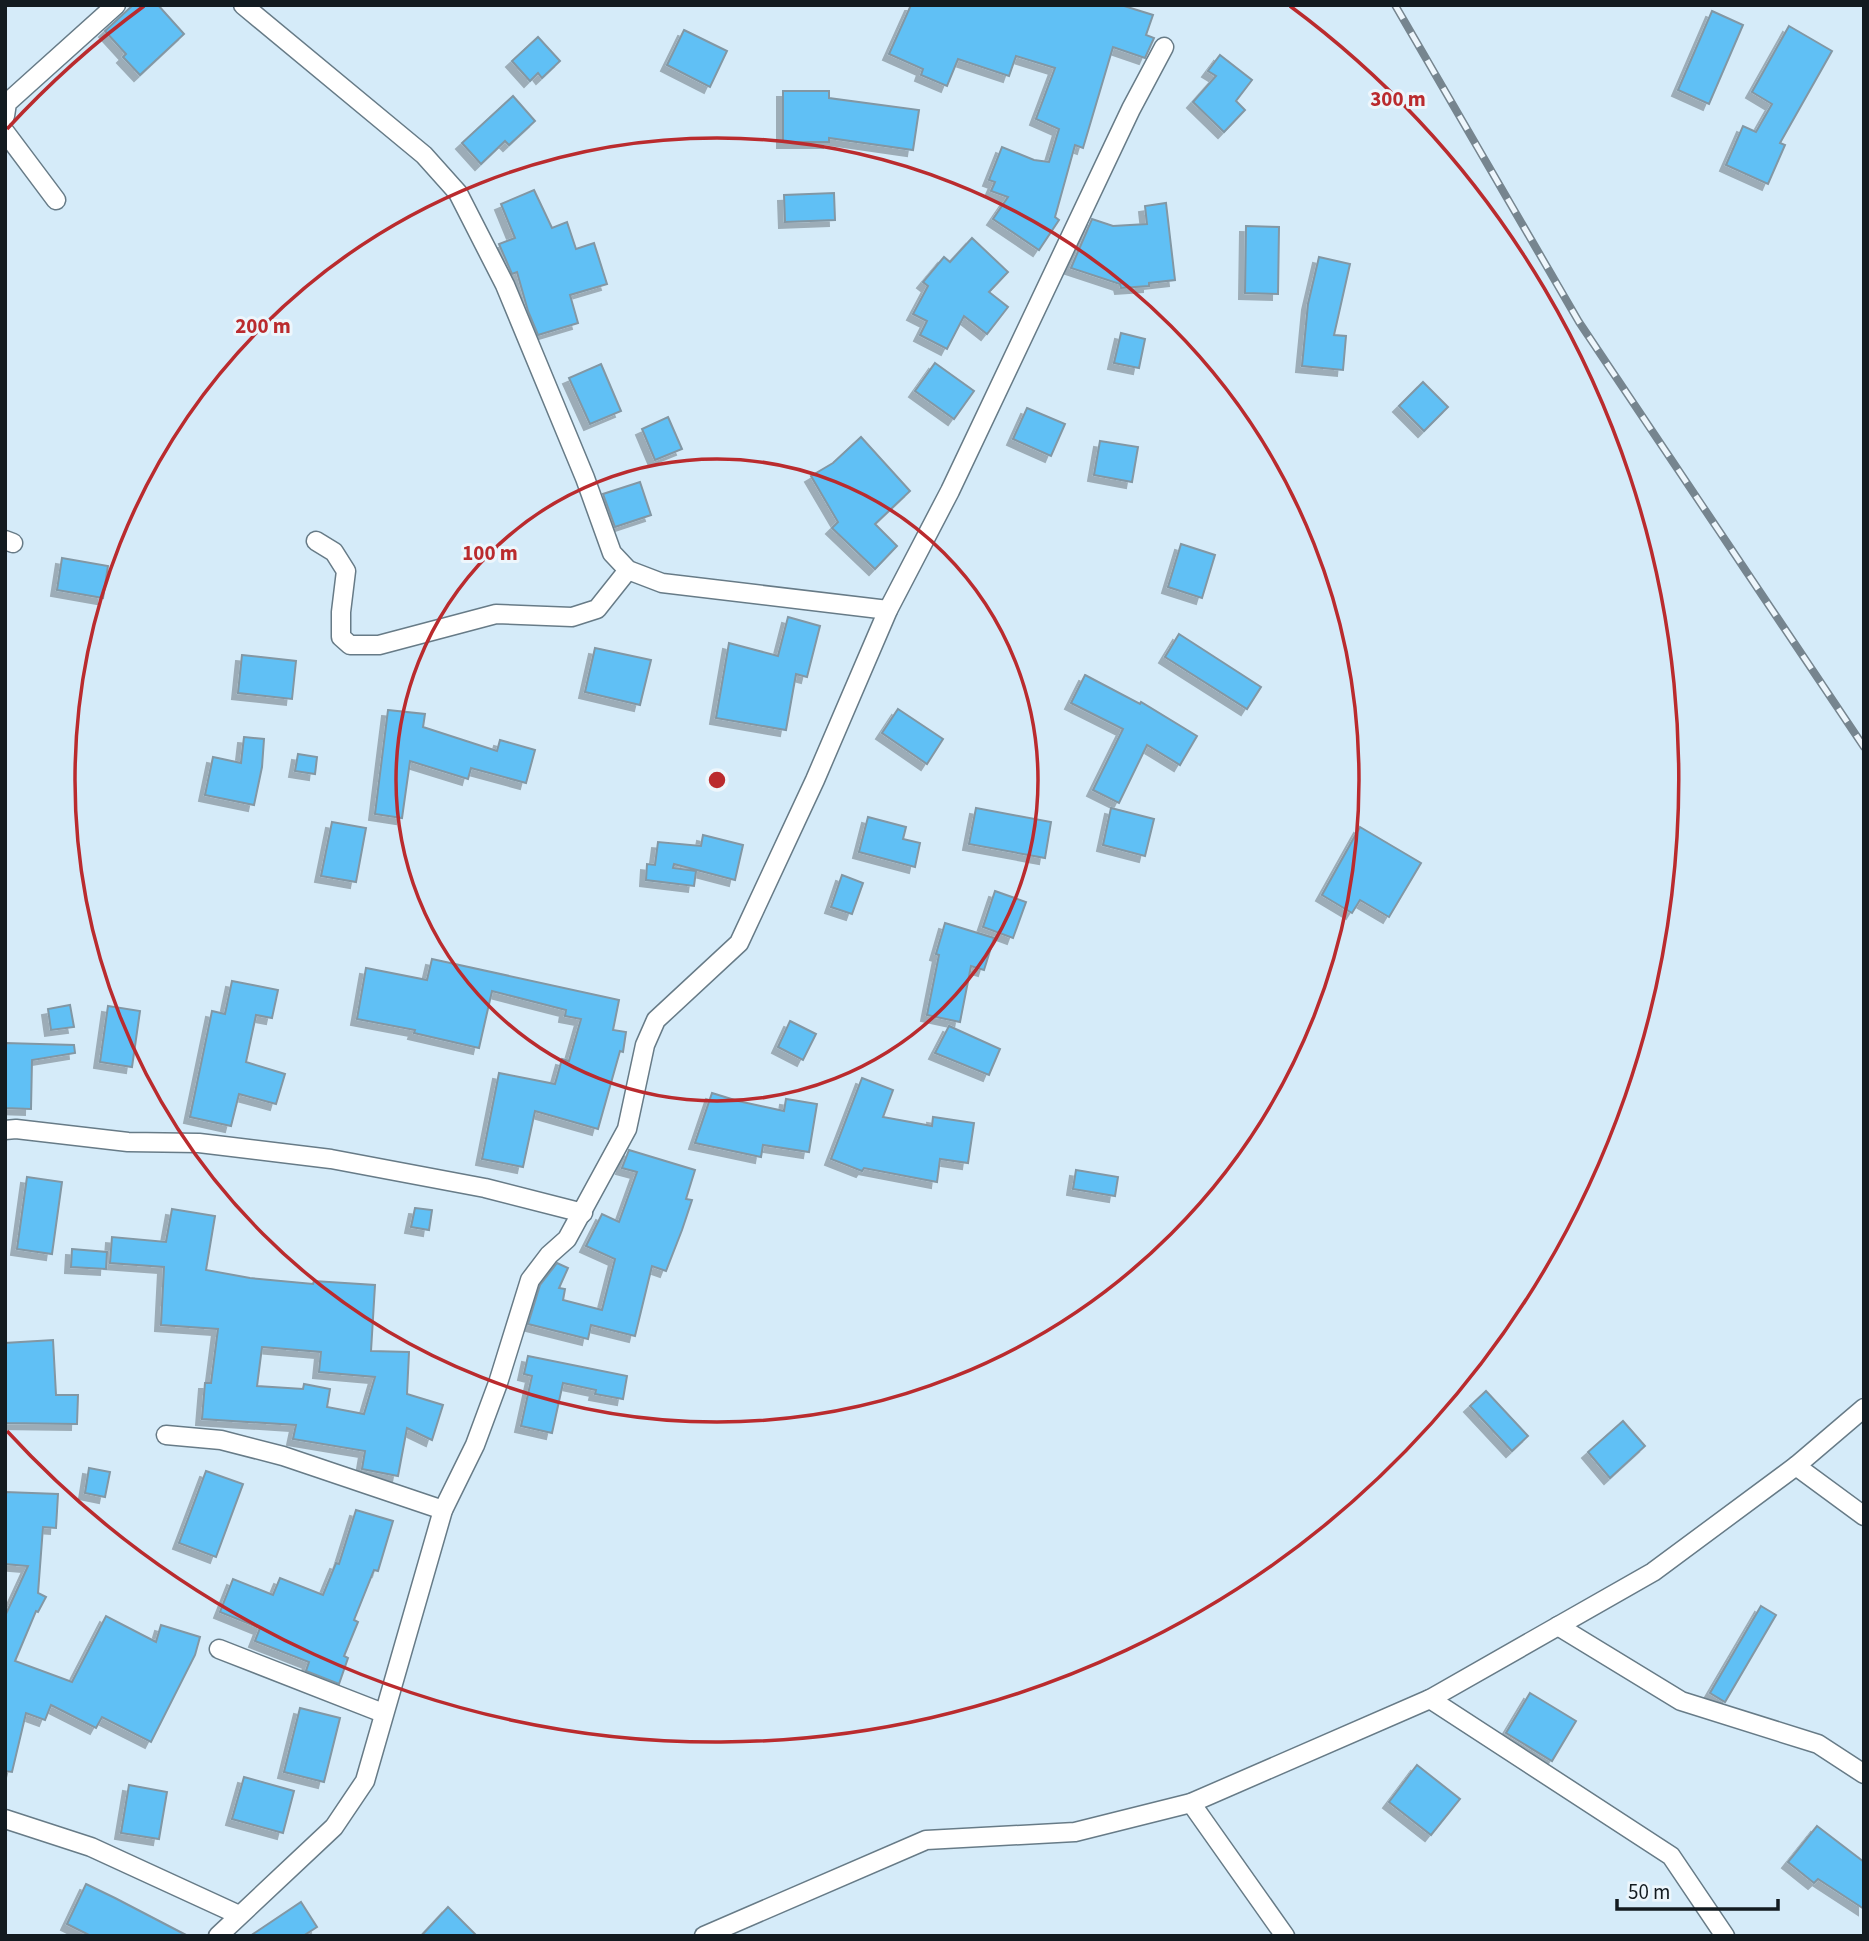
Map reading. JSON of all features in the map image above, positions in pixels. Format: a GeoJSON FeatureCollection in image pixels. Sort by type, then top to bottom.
{"type":"FeatureCollection","features":[{"type":"Feature","properties":{"kind":"street"},"geometry":{"type":"LineString","coordinates":[[5,116],[7,103],[116,5]]}},
{"type":"Feature","properties":{"kind":"street"},"geometry":{"type":"LineString","coordinates":[[243,5],[424,156],[458,193],[505,285],[585,478],[612,553],[628,570],[662,583],[888,610]]}},
{"type":"Feature","properties":{"kind":"street"},"geometry":{"type":"LineString","coordinates":[[218,1936],[334,1827],[365,1781],[443,1510],[475,1445],[498,1383],[530,1280],[549,1255],[567,1239],[627,1129],[645,1045],[656,1020],[739,943],[815,780],[888,610],[950,491],[1164,47]]}},
{"type":"Feature","properties":{"kind":"street"},"geometry":{"type":"LineString","coordinates":[[5,132],[56,200]]}},
{"type":"Feature","properties":{"kind":"street"},"geometry":{"type":"LineString","coordinates":[[316,541],[334,552],[346,571],[341,636],[350,645],[379,645],[496,614],[572,617],[597,609],[628,570]]}},
{"type":"Feature","properties":{"kind":"street"},"geometry":{"type":"LineString","coordinates":[[5,1130],[128,1142],[198,1143],[331,1159],[485,1188],[583,1213]]}},
{"type":"Feature","properties":{"kind":"street"},"geometry":{"type":"LineString","coordinates":[[705,1936],[926,1840],[1076,1832],[1191,1803],[1430,1699],[1653,1572],[1796,1466],[1864,1408]]}},
{"type":"Feature","properties":{"kind":"street"},"geometry":{"type":"LineString","coordinates":[[166,1435],[221,1440],[283,1456],[443,1510]]}},
{"type":"Feature","properties":{"kind":"street"},"geometry":{"type":"LineString","coordinates":[[1796,1466],[1864,1516]]}},
{"type":"Feature","properties":{"kind":"street"},"geometry":{"type":"LineString","coordinates":[[1558,1626],[1681,1701],[1818,1744],[1864,1774]]}},
{"type":"Feature","properties":{"kind":"street"},"geometry":{"type":"LineString","coordinates":[[219,1649],[383,1713]]}},
{"type":"Feature","properties":{"kind":"street"},"geometry":{"type":"LineString","coordinates":[[1430,1699],[1671,1856],[1725,1936]]}},
{"type":"Feature","properties":{"kind":"street"},"geometry":{"type":"LineString","coordinates":[[1191,1803],[1285,1936]]}},
{"type":"Feature","properties":{"kind":"street"},"geometry":{"type":"LineString","coordinates":[[5,1819],[91,1847],[239,1915]]}},
{"type":"Feature","properties":{"kind":"building"},"geometry":{"type":"Polygon","coordinates":[[[133,5],[158,5],[184,34],[140,75],[123,57],[126,54],[105,31],[133,5]]]}},
{"type":"Feature","properties":{"kind":"building"},"geometry":{"type":"Polygon","coordinates":[[[911,5],[1121,5],[1153,15],[1146,35],[1154,38],[1145,58],[1113,47],[1083,148],[1075,145],[1055,217],[1059,220],[1039,250],[993,219],[1008,197],[991,191],[995,182],[989,180],[1002,147],[1034,160],[1049,162],[1059,129],[1036,119],[1055,68],[1016,56],[1009,76],[958,59],[947,86],[921,75],[923,69],[889,54],[911,5]]]}},
{"type":"Feature","properties":{"kind":"building"},"geometry":{"type":"Polygon","coordinates":[[[1712,11],[1743,25],[1709,104],[1678,90],[1712,11]]]}},
{"type":"Feature","properties":{"kind":"building"},"geometry":{"type":"Polygon","coordinates":[[[1789,26],[1832,51],[1780,143],[1785,145],[1768,184],[1726,165],[1743,126],[1756,132],[1772,104],[1752,92],[1789,26]]]}},
{"type":"Feature","properties":{"kind":"building"},"geometry":{"type":"Polygon","coordinates":[[[684,30],[727,51],[710,87],[667,65],[684,30]]]}},
{"type":"Feature","properties":{"kind":"building"},"geometry":{"type":"Polygon","coordinates":[[[538,37],[560,61],[542,78],[538,73],[530,81],[512,61],[538,37]]]}},
{"type":"Feature","properties":{"kind":"building"},"geometry":{"type":"Polygon","coordinates":[[[1220,55],[1252,80],[1236,101],[1245,110],[1224,132],[1193,102],[1216,76],[1208,71],[1220,55]]]}},
{"type":"Feature","properties":{"kind":"building"},"geometry":{"type":"Polygon","coordinates":[[[783,91],[829,91],[829,98],[919,110],[913,150],[829,138],[829,142],[783,142],[783,91]]]}},
{"type":"Feature","properties":{"kind":"building"},"geometry":{"type":"Polygon","coordinates":[[[513,96],[535,121],[509,145],[505,141],[481,164],[462,143],[513,96]]]}},
{"type":"Feature","properties":{"kind":"building"},"geometry":{"type":"Polygon","coordinates":[[[534,190],[552,228],[567,222],[576,249],[594,243],[607,284],[570,295],[578,323],[538,335],[517,272],[512,274],[499,244],[515,238],[501,204],[534,190]]]}},
{"type":"Feature","properties":{"kind":"building"},"geometry":{"type":"Polygon","coordinates":[[[834,193],[835,220],[785,222],[784,195],[834,193]]]}},
{"type":"Feature","properties":{"kind":"building"},"geometry":{"type":"Polygon","coordinates":[[[1166,203],[1175,280],[1149,283],[1149,286],[1121,288],[1120,284],[1071,268],[1092,219],[1113,226],[1147,224],[1145,206],[1166,203]]]}},
{"type":"Feature","properties":{"kind":"building"},"geometry":{"type":"Polygon","coordinates":[[[1246,226],[1279,227],[1278,294],[1245,293],[1246,226]]]}},
{"type":"Feature","properties":{"kind":"building"},"geometry":{"type":"Polygon","coordinates":[[[972,238],[1008,272],[989,292],[1008,307],[987,334],[964,316],[947,349],[920,335],[927,321],[913,314],[928,286],[923,282],[944,257],[950,262],[972,238]]]}},
{"type":"Feature","properties":{"kind":"building"},"geometry":{"type":"Polygon","coordinates":[[[1319,257],[1350,264],[1334,335],[1346,336],[1343,370],[1302,366],[1308,304],[1319,257]]]}},
{"type":"Feature","properties":{"kind":"building"},"geometry":{"type":"Polygon","coordinates":[[[1121,333],[1145,339],[1139,368],[1114,363],[1121,333]]]}},
{"type":"Feature","properties":{"kind":"building"},"geometry":{"type":"Polygon","coordinates":[[[935,363],[974,391],[954,419],[915,391],[935,363]]]}},
{"type":"Feature","properties":{"kind":"building"},"geometry":{"type":"Polygon","coordinates":[[[601,364],[621,411],[590,424],[569,378],[601,364]]]}},
{"type":"Feature","properties":{"kind":"building"},"geometry":{"type":"Polygon","coordinates":[[[1423,382],[1448,407],[1424,431],[1399,406],[1423,382]]]}},
{"type":"Feature","properties":{"kind":"building"},"geometry":{"type":"Polygon","coordinates":[[[1027,408],[1065,424],[1051,456],[1013,439],[1027,408]]]}},
{"type":"Feature","properties":{"kind":"building"},"geometry":{"type":"Polygon","coordinates":[[[668,417],[682,449],[655,460],[642,429],[668,417]]]}},
{"type":"Feature","properties":{"kind":"building"},"geometry":{"type":"Polygon","coordinates":[[[861,437],[910,491],[875,524],[897,546],[875,569],[832,528],[838,522],[811,476],[833,463],[861,437]]]}},
{"type":"Feature","properties":{"kind":"building"},"geometry":{"type":"Polygon","coordinates":[[[1100,441],[1138,447],[1132,482],[1094,475],[1100,441]]]}},
{"type":"Feature","properties":{"kind":"building"},"geometry":{"type":"Polygon","coordinates":[[[640,482],[651,515],[615,527],[603,494],[640,482]]]}},
{"type":"Feature","properties":{"kind":"building"},"geometry":{"type":"Polygon","coordinates":[[[1181,544],[1215,555],[1202,598],[1168,587],[1181,544]]]}},
{"type":"Feature","properties":{"kind":"building"},"geometry":{"type":"Polygon","coordinates":[[[62,558],[108,566],[103,598],[57,590],[62,558]]]}},
{"type":"Feature","properties":{"kind":"building"},"geometry":{"type":"Polygon","coordinates":[[[788,617],[820,626],[807,677],[796,674],[786,730],[716,718],[729,643],[778,656],[788,617]]]}},
{"type":"Feature","properties":{"kind":"building"},"geometry":{"type":"Polygon","coordinates":[[[1179,634],[1261,687],[1247,709],[1165,657],[1179,634]]]}},
{"type":"Feature","properties":{"kind":"building"},"geometry":{"type":"Polygon","coordinates":[[[595,648],[651,660],[640,705],[585,692],[595,648]]]}},
{"type":"Feature","properties":{"kind":"building"},"geometry":{"type":"Polygon","coordinates":[[[242,655],[296,661],[292,699],[238,693],[242,655]]]}},
{"type":"Feature","properties":{"kind":"building"},"geometry":{"type":"Polygon","coordinates":[[[1085,675],[1140,704],[1141,702],[1197,736],[1180,765],[1147,745],[1119,803],[1093,790],[1123,729],[1071,703],[1085,675]]]}},
{"type":"Feature","properties":{"kind":"building"},"geometry":{"type":"Polygon","coordinates":[[[898,709],[943,739],[927,764],[882,733],[898,709]]]}},
{"type":"Feature","properties":{"kind":"building"},"geometry":{"type":"Polygon","coordinates":[[[388,710],[425,714],[423,727],[497,751],[500,740],[535,750],[526,783],[471,768],[468,779],[410,761],[402,818],[375,814],[388,710]]]}},
{"type":"Feature","properties":{"kind":"building"},"geometry":{"type":"Polygon","coordinates":[[[244,737],[264,739],[262,767],[254,805],[205,795],[213,757],[241,763],[244,737]]]}},
{"type":"Feature","properties":{"kind":"building"},"geometry":{"type":"Polygon","coordinates":[[[298,754],[317,757],[315,774],[295,771],[298,754]]]}},
{"type":"Feature","properties":{"kind":"building"},"geometry":{"type":"Polygon","coordinates":[[[976,808],[1051,822],[1045,858],[969,844],[976,808]]]}},
{"type":"Feature","properties":{"kind":"building"},"geometry":{"type":"Polygon","coordinates":[[[1111,808],[1154,819],[1145,856],[1103,845],[1111,808]]]}},
{"type":"Feature","properties":{"kind":"building"},"geometry":{"type":"Polygon","coordinates":[[[868,817],[906,827],[903,839],[920,843],[915,867],[859,852],[868,817]]]}},
{"type":"Feature","properties":{"kind":"building"},"geometry":{"type":"Polygon","coordinates":[[[332,822],[366,828],[356,882],[321,876],[332,822]]]}},
{"type":"Feature","properties":{"kind":"building"},"geometry":{"type":"Polygon","coordinates":[[[1360,827],[1421,863],[1389,917],[1360,900],[1352,913],[1322,895],[1360,827]]]}},
{"type":"Feature","properties":{"kind":"building"},"geometry":{"type":"Polygon","coordinates":[[[703,835],[743,845],[735,880],[674,864],[673,868],[696,871],[694,886],[646,880],[647,864],[655,865],[658,842],[701,846],[703,835]]]}},
{"type":"Feature","properties":{"kind":"building"},"geometry":{"type":"Polygon","coordinates":[[[842,875],[863,883],[852,914],[831,907],[842,875]]]}},
{"type":"Feature","properties":{"kind":"building"},"geometry":{"type":"Polygon","coordinates":[[[995,891],[1026,902],[1013,938],[983,927],[995,891]]]}},
{"type":"Feature","properties":{"kind":"building"},"geometry":{"type":"Polygon","coordinates":[[[945,923],[994,938],[984,970],[971,966],[960,1022],[927,1015],[939,955],[936,954],[945,923]]]}},
{"type":"Feature","properties":{"kind":"building"},"geometry":{"type":"Polygon","coordinates":[[[432,959],[619,1000],[613,1030],[626,1032],[623,1052],[620,1051],[598,1129],[535,1111],[523,1167],[482,1159],[499,1073],[555,1084],[562,1059],[569,1061],[581,1019],[565,1016],[566,1010],[492,991],[479,1048],[414,1033],[415,1030],[357,1019],[366,968],[427,980],[432,959]]]}},
{"type":"Feature","properties":{"kind":"building"},"geometry":{"type":"Polygon","coordinates":[[[232,981],[278,990],[272,1018],[256,1015],[246,1062],[285,1074],[276,1104],[239,1094],[231,1126],[190,1117],[212,1011],[225,1014],[232,981]]]}},
{"type":"Feature","properties":{"kind":"building"},"geometry":{"type":"Polygon","coordinates":[[[70,1005],[74,1027],[51,1030],[48,1009],[70,1005]]]}},
{"type":"Feature","properties":{"kind":"building"},"geometry":{"type":"Polygon","coordinates":[[[108,1006],[140,1011],[132,1067],[100,1062],[108,1006]]]}},
{"type":"Feature","properties":{"kind":"building"},"geometry":{"type":"Polygon","coordinates":[[[790,1021],[816,1034],[803,1060],[778,1047],[790,1021]]]}},
{"type":"Feature","properties":{"kind":"building"},"geometry":{"type":"Polygon","coordinates":[[[949,1026],[1000,1049],[989,1075],[935,1053],[949,1026]]]}},
{"type":"Feature","properties":{"kind":"building"},"geometry":{"type":"Polygon","coordinates":[[[5,1043],[74,1045],[75,1053],[32,1060],[31,1109],[5,1108],[5,1043]]]}},
{"type":"Feature","properties":{"kind":"building"},"geometry":{"type":"Polygon","coordinates":[[[862,1078],[893,1090],[883,1117],[932,1126],[933,1117],[974,1123],[968,1163],[940,1159],[937,1182],[864,1168],[862,1171],[831,1159],[862,1078]]]}},
{"type":"Feature","properties":{"kind":"building"},"geometry":{"type":"Polygon","coordinates":[[[712,1093],[784,1111],[786,1099],[817,1104],[809,1152],[763,1145],[761,1157],[695,1143],[712,1093]]]}},
{"type":"Feature","properties":{"kind":"building"},"geometry":{"type":"Polygon","coordinates":[[[629,1150],[695,1170],[686,1199],[692,1200],[682,1230],[666,1271],[652,1266],[635,1336],[591,1325],[588,1339],[528,1324],[540,1285],[557,1263],[568,1268],[559,1288],[565,1289],[563,1300],[602,1310],[615,1259],[586,1246],[602,1214],[619,1222],[637,1172],[622,1168],[629,1150]]]}},
{"type":"Feature","properties":{"kind":"building"},"geometry":{"type":"Polygon","coordinates":[[[1076,1170],[1118,1177],[1115,1196],[1073,1189],[1076,1170]]]}},
{"type":"Feature","properties":{"kind":"building"},"geometry":{"type":"Polygon","coordinates":[[[27,1177],[62,1182],[52,1254],[17,1249],[27,1177]]]}},
{"type":"Feature","properties":{"kind":"building"},"geometry":{"type":"Polygon","coordinates":[[[415,1208],[432,1210],[429,1230],[411,1227],[415,1208]]]}},
{"type":"Feature","properties":{"kind":"building"},"geometry":{"type":"Polygon","coordinates":[[[172,1209],[215,1216],[206,1270],[250,1278],[313,1284],[314,1281],[375,1285],[371,1351],[409,1352],[407,1394],[443,1405],[432,1440],[407,1428],[398,1476],[362,1469],[365,1451],[293,1439],[296,1425],[202,1419],[205,1383],[211,1383],[218,1329],[161,1325],[164,1267],[110,1263],[112,1237],[166,1242],[172,1209]],[[262,1347],[257,1386],[303,1389],[304,1384],[330,1389],[327,1407],[364,1414],[375,1377],[319,1372],[321,1352],[262,1347]]]}},
{"type":"Feature","properties":{"kind":"building"},"geometry":{"type":"Polygon","coordinates":[[[72,1249],[107,1252],[106,1269],[71,1267],[72,1249]]]}},
{"type":"Feature","properties":{"kind":"building"},"geometry":{"type":"Polygon","coordinates":[[[53,1340],[56,1395],[78,1395],[77,1424],[5,1423],[5,1343],[53,1340]]]}},
{"type":"Feature","properties":{"kind":"building"},"geometry":{"type":"Polygon","coordinates":[[[528,1356],[627,1376],[623,1399],[595,1394],[596,1390],[563,1383],[552,1433],[521,1426],[532,1376],[524,1374],[528,1356]]]}},
{"type":"Feature","properties":{"kind":"building"},"geometry":{"type":"Polygon","coordinates":[[[1486,1391],[1528,1436],[1512,1451],[1470,1406],[1486,1391]]]}},
{"type":"Feature","properties":{"kind":"building"},"geometry":{"type":"Polygon","coordinates":[[[1623,1421],[1645,1446],[1610,1478],[1588,1452],[1623,1421]]]}},
{"type":"Feature","properties":{"kind":"building"},"geometry":{"type":"Polygon","coordinates":[[[89,1468],[110,1472],[105,1497],[85,1493],[89,1468]]]}},
{"type":"Feature","properties":{"kind":"building"},"geometry":{"type":"Polygon","coordinates":[[[206,1471],[243,1484],[216,1557],[179,1543],[206,1471]]]}},
{"type":"Feature","properties":{"kind":"building"},"geometry":{"type":"Polygon","coordinates":[[[5,1492],[58,1494],[56,1528],[43,1527],[38,1593],[46,1597],[38,1612],[36,1611],[15,1661],[72,1682],[106,1616],[156,1642],[161,1625],[200,1637],[195,1655],[151,1742],[102,1717],[96,1728],[51,1705],[45,1720],[26,1713],[12,1772],[5,1771],[5,1616],[28,1566],[5,1564],[5,1492]]]}},
{"type":"Feature","properties":{"kind":"building"},"geometry":{"type":"Polygon","coordinates":[[[356,1510],[393,1521],[378,1571],[374,1570],[354,1620],[358,1622],[344,1656],[348,1658],[339,1684],[306,1671],[309,1662],[255,1641],[260,1628],[220,1612],[233,1579],[273,1595],[280,1578],[323,1595],[336,1563],[339,1564],[356,1510]]]}},
{"type":"Feature","properties":{"kind":"building"},"geometry":{"type":"Polygon","coordinates":[[[1761,1606],[1776,1615],[1725,1702],[1710,1693],[1761,1606]]]}},
{"type":"Feature","properties":{"kind":"building"},"geometry":{"type":"Polygon","coordinates":[[[1530,1693],[1576,1721],[1552,1761],[1506,1733],[1530,1693]]]}},
{"type":"Feature","properties":{"kind":"building"},"geometry":{"type":"Polygon","coordinates":[[[300,1708],[340,1718],[324,1782],[284,1772],[300,1708]]]}},
{"type":"Feature","properties":{"kind":"building"},"geometry":{"type":"Polygon","coordinates":[[[1417,1765],[1460,1799],[1431,1835],[1389,1802],[1417,1765]]]}},
{"type":"Feature","properties":{"kind":"building"},"geometry":{"type":"Polygon","coordinates":[[[244,1777],[294,1791],[283,1833],[232,1819],[244,1777]]]}},
{"type":"Feature","properties":{"kind":"building"},"geometry":{"type":"Polygon","coordinates":[[[129,1785],[167,1792],[159,1839],[121,1833],[129,1785]]]}},
{"type":"Feature","properties":{"kind":"building"},"geometry":{"type":"Polygon","coordinates":[[[1817,1826],[1864,1862],[1864,1909],[1818,1879],[1814,1883],[1788,1862],[1817,1826]]]}},
{"type":"Feature","properties":{"kind":"building"},"geometry":{"type":"Polygon","coordinates":[[[86,1884],[188,1936],[91,1936],[67,1924],[86,1884]]]}},
{"type":"Feature","properties":{"kind":"building"},"geometry":{"type":"Polygon","coordinates":[[[301,1902],[317,1927],[303,1936],[250,1936],[301,1902]]]}},
{"type":"Feature","properties":{"kind":"building"},"geometry":{"type":"Polygon","coordinates":[[[448,1907],[477,1936],[421,1936],[448,1907]]]}},
{"type":"Feature","properties":{"kind":"railway"},"geometry":{"type":"LineString","coordinates":[[1395,5],[1579,322],[1864,747]]}}]}
